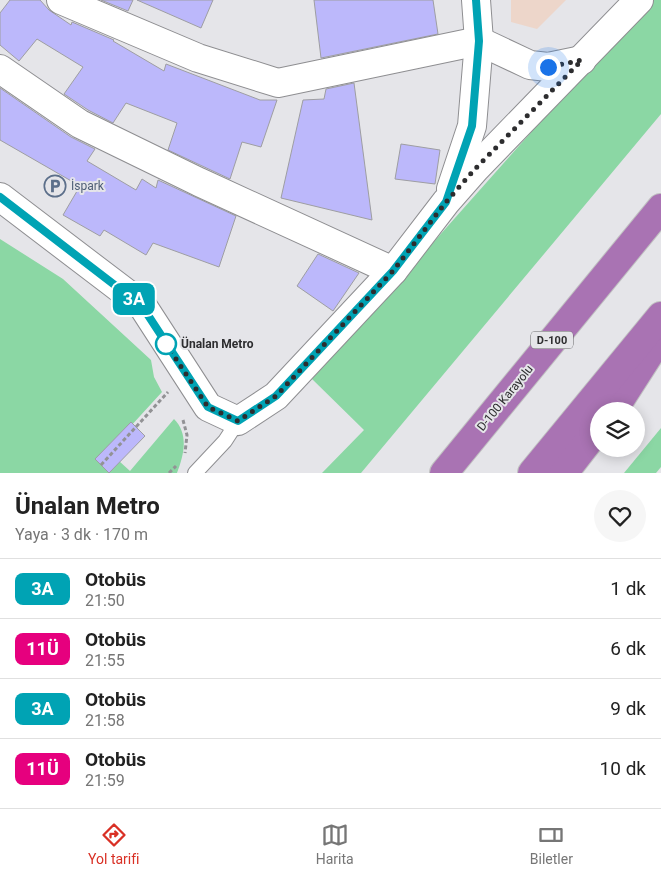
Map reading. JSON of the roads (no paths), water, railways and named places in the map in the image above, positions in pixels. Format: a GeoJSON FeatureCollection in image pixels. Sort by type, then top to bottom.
{"type":"FeatureCollection","features":[{"type":"Feature","properties":{"kind":"highway","name":"D-100 Karayolu"},"geometry":{"type":"LineString","coordinates":[[444,473],[661,208]]}},
{"type":"Feature","properties":{"kind":"highway"},"geometry":{"type":"LineString","coordinates":[[532,473],[661,316]]}},
{"type":"Feature","properties":{"kind":"highway"},"geometry":{"type":"LineString","coordinates":[[619,402],[661,337]]}},
{"type":"Feature","properties":{"kind":"highway"},"geometry":{"type":"LineString","coordinates":[[564,473],[590,440]]}},
{"type":"Feature","properties":{"kind":"highway"},"geometry":{"type":"LineString","coordinates":[[571,473],[590,445]]}},
{"type":"Feature","properties":{"kind":"street"},"geometry":{"type":"LineString","coordinates":[[61,0],[198,58],[278,83],[479,41],[530,65],[548,67],[582,60]]}},
{"type":"Feature","properties":{"kind":"street"},"geometry":{"type":"LineString","coordinates":[[446,202],[472,126],[479,41],[476,0]]}},
{"type":"Feature","properties":{"kind":"street"},"geometry":{"type":"LineString","coordinates":[[0,197],[142,306],[208,407],[238,421],[276,396],[393,271],[446,202],[475,169],[640,0]]}},
{"type":"Feature","properties":{"kind":"street"},"geometry":{"type":"LineString","coordinates":[[0,69],[80,124],[208,186],[393,271]]}},
{"type":"Feature","properties":{"kind":"lane"},"geometry":{"type":"LineString","coordinates":[[195,473],[225,441],[238,421]]}},
{"type":"Feature","properties":{"kind":"place","name":"İspark"},"geometry":{"type":"Point","coordinates":[55,186]}},
{"type":"Feature","properties":{"kind":"place","name":"Ünalan Metro"},"geometry":{"type":"Point","coordinates":[166,344]}}]}
